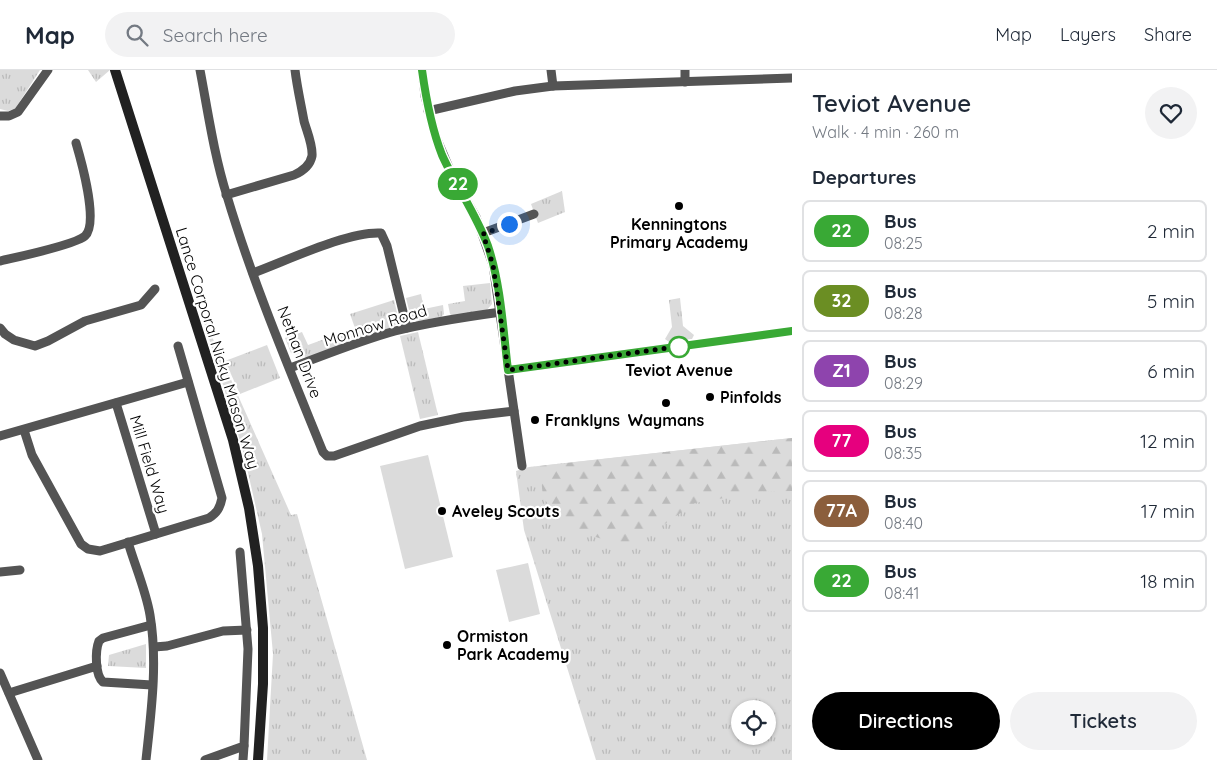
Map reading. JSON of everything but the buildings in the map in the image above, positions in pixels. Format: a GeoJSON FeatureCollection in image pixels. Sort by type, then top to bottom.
{"type":"FeatureCollection","features":[{"type":"Feature","properties":{"kind":"main road","name":"Lance Corporal Nicky Mason Way"},"geometry":{"type":"LineString","coordinates":[[115,70],[234,440],[249,508],[258,566],[263,628],[263,684],[258,760]]}},
{"type":"Feature","properties":{"kind":"street"},"geometry":{"type":"LineString","coordinates":[[0,116],[9,116],[18,112],[48,70]]}},
{"type":"Feature","properties":{"kind":"street","name":"Nethan Drive"},"geometry":{"type":"LineString","coordinates":[[200,70],[226,195],[253,273],[323,452],[327,456],[340,455],[395,434],[441,421],[514,411]]}},
{"type":"Feature","properties":{"kind":"street"},"geometry":{"type":"LineString","coordinates":[[226,195],[294,175],[302,172],[308,165],[312,155],[311,146],[304,121],[295,70]]}},
{"type":"Feature","properties":{"kind":"street"},"geometry":{"type":"LineString","coordinates":[[422,70],[428,111],[443,155],[468,201],[483,234],[493,265],[522,466]]}},
{"type":"Feature","properties":{"kind":"street"},"geometry":{"type":"LineString","coordinates":[[551,70],[553,86]]}},
{"type":"Feature","properties":{"kind":"street"},"geometry":{"type":"LineString","coordinates":[[685,70],[685,82]]}},
{"type":"Feature","properties":{"kind":"street"},"geometry":{"type":"LineString","coordinates":[[428,111],[516,91],[553,86],[792,78]]}},
{"type":"Feature","properties":{"kind":"street"},"geometry":{"type":"LineString","coordinates":[[0,261],[68,244],[85,236],[89,230],[87,184],[76,142]]}},
{"type":"Feature","properties":{"kind":"street"},"geometry":{"type":"LineString","coordinates":[[483,234],[534,214]]}},
{"type":"Feature","properties":{"kind":"street"},"geometry":{"type":"LineString","coordinates":[[253,273],[328,244],[367,234],[380,233],[387,246],[407,328]]}},
{"type":"Feature","properties":{"kind":"street"},"geometry":{"type":"LineString","coordinates":[[0,328],[14,340],[35,346],[85,321],[141,305],[155,289]]}},
{"type":"Feature","properties":{"kind":"street","name":"Monnow Road"},"geometry":{"type":"LineString","coordinates":[[290,368],[374,337],[407,328],[501,312]]}},
{"type":"Feature","properties":{"kind":"street"},"geometry":{"type":"LineString","coordinates":[[508,370],[792,331]]}},
{"type":"Feature","properties":{"kind":"street"},"geometry":{"type":"LineString","coordinates":[[24,430],[32,455],[81,544],[88,549],[100,551],[209,518],[221,506],[222,498],[178,346]]}},
{"type":"Feature","properties":{"kind":"street"},"geometry":{"type":"LineString","coordinates":[[0,436],[188,382]]}},
{"type":"Feature","properties":{"kind":"street","name":"Mill Field Way"},"geometry":{"type":"LineString","coordinates":[[116,403],[156,534]]}},
{"type":"Feature","properties":{"kind":"street"},"geometry":{"type":"LineString","coordinates":[[128,542],[150,614],[154,648],[146,760]]}},
{"type":"Feature","properties":{"kind":"street"},"geometry":{"type":"LineString","coordinates":[[240,552],[247,630],[248,689],[243,760]]}},
{"type":"Feature","properties":{"kind":"street"},"geometry":{"type":"LineString","coordinates":[[0,572],[20,570]]}},
{"type":"Feature","properties":{"kind":"street"},"geometry":{"type":"LineString","coordinates":[[151,625],[103,638],[99,641],[97,645],[97,666],[98,675],[103,682],[152,685]]}},
{"type":"Feature","properties":{"kind":"street"},"geometry":{"type":"LineString","coordinates":[[154,648],[223,631],[247,630]]}},
{"type":"Feature","properties":{"kind":"street"},"geometry":{"type":"LineString","coordinates":[[9,693],[97,666]]}},
{"type":"Feature","properties":{"kind":"street"},"geometry":{"type":"LineString","coordinates":[[0,673],[38,760]]}},
{"type":"Feature","properties":{"kind":"street"},"geometry":{"type":"LineString","coordinates":[[205,760],[244,746]]}},
{"type":"Feature","properties":{"kind":"green space"},"geometry":{"type":"Polygon","coordinates":[[[0,70],[40,70],[15,109],[8,111],[0,109],[0,70]]]}},
{"type":"Feature","properties":{"kind":"green space"},"geometry":{"type":"Polygon","coordinates":[[[88,70],[110,70],[96,82],[88,70]]]}},
{"type":"Feature","properties":{"kind":"green space"},"geometry":{"type":"Polygon","coordinates":[[[562,191],[565,212],[538,223],[531,204],[562,191]]]}},
{"type":"Feature","properties":{"kind":"green space"},"geometry":{"type":"Polygon","coordinates":[[[490,283],[492,304],[486,311],[452,316],[450,314],[448,304],[465,301],[463,286],[490,283]]]}},
{"type":"Feature","properties":{"kind":"green space"},"geometry":{"type":"Polygon","coordinates":[[[194,289],[213,339],[291,515],[297,514],[367,760],[267,760],[273,654],[262,534],[243,451],[194,289]]]}},
{"type":"Feature","properties":{"kind":"green space"},"geometry":{"type":"Polygon","coordinates":[[[421,294],[424,309],[443,305],[444,314],[441,317],[417,321],[411,318],[406,298],[421,294]]]}},
{"type":"Feature","properties":{"kind":"green space"},"geometry":{"type":"Polygon","coordinates":[[[680,298],[683,326],[694,335],[692,339],[669,342],[665,339],[672,327],[669,300],[680,298]]]}},
{"type":"Feature","properties":{"kind":"green space"},"geometry":{"type":"Polygon","coordinates":[[[394,300],[399,321],[393,327],[355,340],[352,339],[349,330],[355,328],[350,314],[394,300]]]}},
{"type":"Feature","properties":{"kind":"green space"},"geometry":{"type":"Polygon","coordinates":[[[302,332],[308,345],[344,332],[347,341],[306,359],[305,356],[302,357],[291,353],[285,338],[302,332]]]}},
{"type":"Feature","properties":{"kind":"green space"},"geometry":{"type":"Polygon","coordinates":[[[418,332],[438,415],[420,419],[400,336],[418,332]]]}},
{"type":"Feature","properties":{"kind":"green space"},"geometry":{"type":"Polygon","coordinates":[[[267,345],[280,378],[240,394],[225,361],[267,345]]]}},
{"type":"Feature","properties":{"kind":"green space"},"geometry":{"type":"Polygon","coordinates":[[[792,438],[792,760],[596,760],[524,530],[516,471],[529,467],[792,438]]]}},
{"type":"Feature","properties":{"kind":"green space"},"geometry":{"type":"Polygon","coordinates":[[[792,438],[792,491],[759,492],[695,503],[630,548],[571,529],[543,498],[540,466],[792,438]]]}},
{"type":"Feature","properties":{"kind":"green space"},"geometry":{"type":"Polygon","coordinates":[[[428,455],[453,557],[405,569],[380,466],[428,455]]]}},
{"type":"Feature","properties":{"kind":"green space"},"geometry":{"type":"Polygon","coordinates":[[[528,563],[540,614],[509,622],[496,570],[528,563]]]}},
{"type":"Feature","properties":{"kind":"green space"},"geometry":{"type":"Polygon","coordinates":[[[146,644],[146,668],[108,666],[109,655],[146,644]]]}},
{"type":"Feature","properties":{"kind":"bus line","name":"22"},"geometry":{"type":"LineString","coordinates":[[422,70],[428,111],[436,137],[443,155],[476,217],[493,265],[498,288],[508,370],[792,331]]}},
{"type":"Feature","properties":{"kind":"place","name":"Kenningtons Primary Academy"},"geometry":{"type":"Point","coordinates":[679,206]}},
{"type":"Feature","properties":{"kind":"place","name":"Teviot Avenue"},"geometry":{"type":"Point","coordinates":[679,347]}},
{"type":"Feature","properties":{"kind":"place","name":"Pinfolds"},"geometry":{"type":"Point","coordinates":[710,397]}},
{"type":"Feature","properties":{"kind":"place","name":"Waymans"},"geometry":{"type":"Point","coordinates":[666,403]}},
{"type":"Feature","properties":{"kind":"place","name":"Franklyns"},"geometry":{"type":"Point","coordinates":[535,420]}},
{"type":"Feature","properties":{"kind":"place","name":"Aveley Scouts"},"geometry":{"type":"Point","coordinates":[442,511]}},
{"type":"Feature","properties":{"kind":"place","name":"Ormiston Park Academy"},"geometry":{"type":"Point","coordinates":[447,645]}},
{"type":"Feature","properties":{"kind":"route"},"geometry":{"type":"LineString","coordinates":[[509,224],[483,234],[498,288],[508,370],[682,346],[679,347]]}}]}
